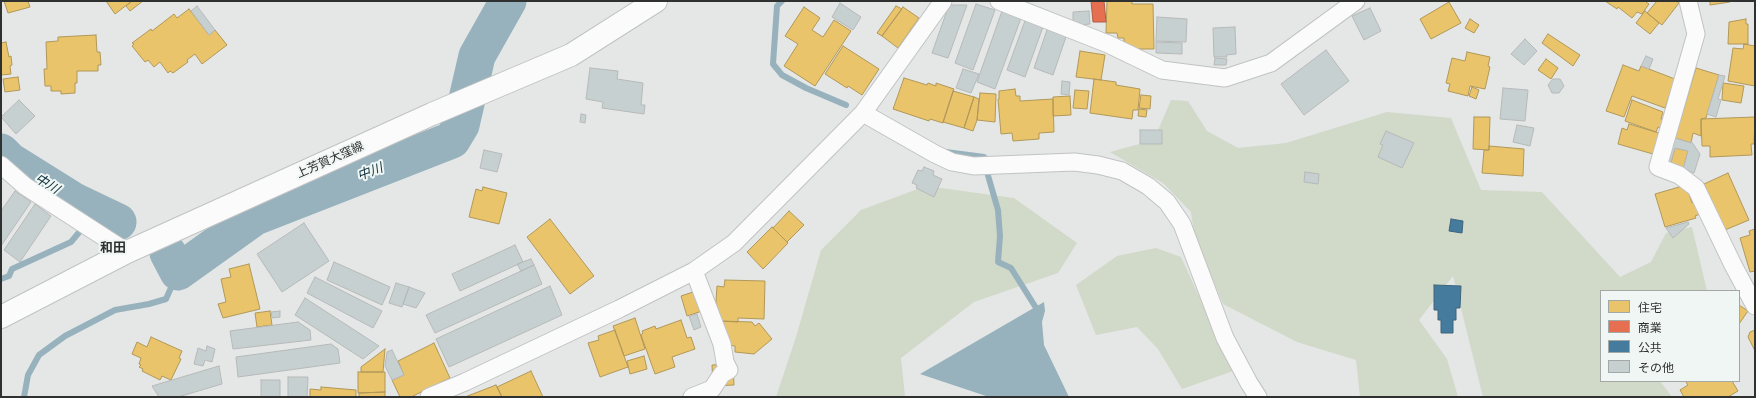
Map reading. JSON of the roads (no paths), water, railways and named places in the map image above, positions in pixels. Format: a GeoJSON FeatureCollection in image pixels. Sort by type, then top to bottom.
{"type":"FeatureCollection","features":[{"type":"Feature","properties":{"kind":"main road","name":"上芳賀大窪線"},"geometry":{"type":"LineString","coordinates":[[1,317],[127,252],[432,114],[490,91],[571,55],[656,1]]}},
{"type":"Feature","properties":{"kind":"street"},"geometry":{"type":"LineString","coordinates":[[429,397],[465,382],[598,319],[694,271],[734,243],[863,113],[943,1]]}},
{"type":"Feature","properties":{"kind":"street"},"geometry":{"type":"LineString","coordinates":[[999,1],[1108,44],[1162,70],[1225,78],[1271,63],[1356,1]]}},
{"type":"Feature","properties":{"kind":"street"},"geometry":{"type":"LineString","coordinates":[[1688,1],[1696,34],[1658,167],[1679,175],[1696,188],[1733,265],[1755,306]]}},
{"type":"Feature","properties":{"kind":"street"},"geometry":{"type":"LineString","coordinates":[[863,113],[952,162],[974,166],[1074,162],[1098,165],[1122,171],[1148,186],[1167,202],[1182,224],[1225,338],[1258,397]]}},
{"type":"Feature","properties":{"kind":"street"},"geometry":{"type":"LineString","coordinates":[[1,165],[25,186],[127,252]]}},
{"type":"Feature","properties":{"kind":"street"},"geometry":{"type":"LineString","coordinates":[[692,397],[712,389],[722,374],[729,370],[725,362],[722,344],[694,271]]}},
{"type":"Feature","properties":{"kind":"water"},"geometry":{"type":"Polygon","coordinates":[[[1044,302],[1045,311],[1042,322],[1044,345],[1069,397],[989,397],[920,374],[1044,302]]]}},
{"type":"Feature","properties":{"kind":"waterway","name":"中川"},"geometry":{"type":"LineString","coordinates":[[168,253],[178,272],[255,217],[452,140],[461,125],[477,56],[508,1]]}},
{"type":"Feature","properties":{"kind":"waterway"},"geometry":{"type":"LineString","coordinates":[[782,1],[777,6],[773,64],[782,75],[806,88],[846,105]]}},
{"type":"Feature","properties":{"kind":"waterway","name":"中川"},"geometry":{"type":"LineString","coordinates":[[1,152],[10,161],[74,201],[118,222]]}},
{"type":"Feature","properties":{"kind":"waterway"},"geometry":{"type":"LineString","coordinates":[[946,152],[984,157]]}},
{"type":"Feature","properties":{"kind":"waterway"},"geometry":{"type":"LineString","coordinates":[[987,172],[998,210],[1000,236],[998,262],[1011,268],[1038,311]]}},
{"type":"Feature","properties":{"kind":"waterway","name":"中川"},"geometry":{"type":"LineString","coordinates":[[91,218],[96,211]]}},
{"type":"Feature","properties":{"kind":"waterway"},"geometry":{"type":"LineString","coordinates":[[1,279],[9,276],[12,269],[71,242],[81,230]]}},
{"type":"Feature","properties":{"kind":"waterway"},"geometry":{"type":"LineString","coordinates":[[24,397],[28,375],[39,355],[65,336],[115,310],[149,304],[166,299],[178,272]]}},
{"type":"Feature","properties":{"kind":"district","name":"和田"},"geometry":{"type":"Point","coordinates":[113,248]}}]}
